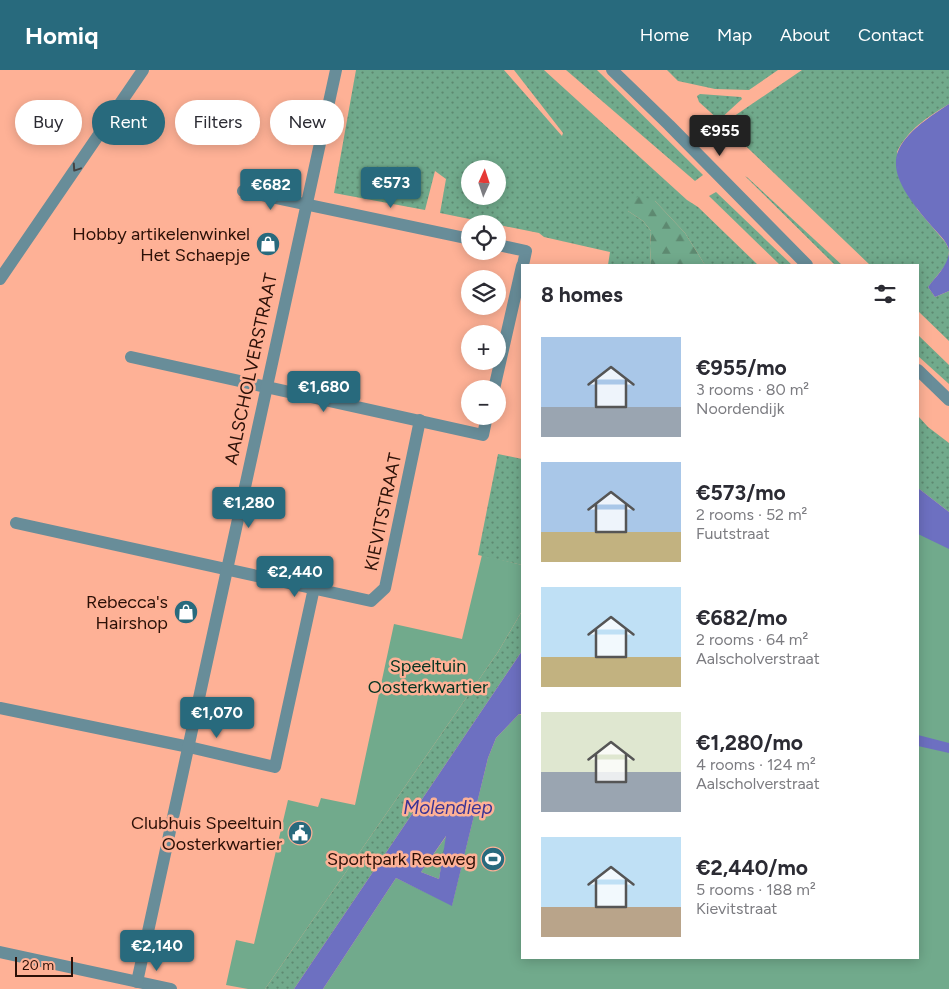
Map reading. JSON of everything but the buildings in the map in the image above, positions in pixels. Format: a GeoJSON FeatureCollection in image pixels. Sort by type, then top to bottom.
{"type":"FeatureCollection","features":[{"type":"Feature","properties":{"kind":"street"},"geometry":{"type":"LineString","coordinates":[[0,280],[143,70]]}},
{"type":"Feature","properties":{"kind":"street","name":"AALSCHOLVERSTRAAT"},"geometry":{"type":"LineString","coordinates":[[137,982],[336,70]]}},
{"type":"Feature","properties":{"kind":"street"},"geometry":{"type":"LineString","coordinates":[[612,70],[807,264]]}},
{"type":"Feature","properties":{"kind":"street"},"geometry":{"type":"LineString","coordinates":[[242,191],[461,237]]}},
{"type":"Feature","properties":{"kind":"street"},"geometry":{"type":"LineString","coordinates":[[506,247],[526,251],[523,264]]}},
{"type":"Feature","properties":{"kind":"street"},"geometry":{"type":"LineString","coordinates":[[496,380],[521,274]]}},
{"type":"Feature","properties":{"kind":"street"},"geometry":{"type":"LineString","coordinates":[[131,357],[483,435],[485,425]]}},
{"type":"Feature","properties":{"kind":"street"},"geometry":{"type":"LineString","coordinates":[[919,371],[949,400]]}},
{"type":"Feature","properties":{"kind":"street","name":"KIEVITSTRAAT"},"geometry":{"type":"LineString","coordinates":[[16,523],[371,601],[385,588],[420,420]]}},
{"type":"Feature","properties":{"kind":"street"},"geometry":{"type":"LineString","coordinates":[[0,708],[189,747],[275,767],[314,588]]}},
{"type":"Feature","properties":{"kind":"street"},"geometry":{"type":"LineString","coordinates":[[0,952],[171,989]]}},
{"type":"Feature","properties":{"kind":"green space"},"geometry":{"type":"Polygon","coordinates":[[[356,70],[504,70],[562,136],[563,133],[514,70],[544,70],[687,200],[698,207],[757,264],[704,264],[685,233],[655,201],[628,211],[643,221],[651,231],[651,264],[608,264],[610,252],[506,226],[506,215],[461,215],[461,217],[440,213],[446,179],[435,171],[425,210],[334,193],[356,70]]]}},
{"type":"Feature","properties":{"kind":"green space"},"geometry":{"type":"Polygon","coordinates":[[[566,70],[597,70],[703,175],[695,181],[566,70]]]}},
{"type":"Feature","properties":{"kind":"green space"},"geometry":{"type":"Polygon","coordinates":[[[667,70],[778,70],[749,90],[715,89],[678,81],[667,70]]]}},
{"type":"Feature","properties":{"kind":"green space"},"geometry":{"type":"Polygon","coordinates":[[[802,70],[949,70],[949,104],[913,130],[897,152],[917,209],[946,243],[949,250],[948,262],[928,287],[935,297],[949,291],[949,341],[919,312],[919,264],[869,264],[729,130],[727,121],[802,70]]]}},
{"type":"Feature","properties":{"kind":"green space"},"geometry":{"type":"Polygon","coordinates":[[[700,94],[741,97],[742,99],[719,120],[699,102],[697,96],[700,94]]]}},
{"type":"Feature","properties":{"kind":"green space"},"geometry":{"type":"Polygon","coordinates":[[[745,176],[841,264],[834,264],[745,176]]]}},
{"type":"Feature","properties":{"kind":"green space"},"geometry":{"type":"Polygon","coordinates":[[[716,192],[791,264],[779,264],[709,196],[716,192]]]}},
{"type":"Feature","properties":{"kind":"green space"},"geometry":{"type":"Polygon","coordinates":[[[640,196],[655,201],[685,233],[704,264],[651,264],[651,231],[643,221],[628,211],[630,200],[640,196]]]}},
{"type":"Feature","properties":{"kind":"green space"},"geometry":{"type":"Polygon","coordinates":[[[919,336],[949,365],[949,384],[919,357],[919,336]]]}},
{"type":"Feature","properties":{"kind":"green space"},"geometry":{"type":"Polygon","coordinates":[[[919,417],[928,427],[949,443],[949,512],[919,489],[919,417]]]}},
{"type":"Feature","properties":{"kind":"green space"},"geometry":{"type":"Polygon","coordinates":[[[498,454],[521,459],[521,565],[478,555],[498,454]]]}},
{"type":"Feature","properties":{"kind":"green space","name":"Sportpark Reeweg"},"geometry":{"type":"Polygon","coordinates":[[[919,529],[949,542],[949,989],[323,989],[396,878],[452,905],[488,758],[496,738],[519,714],[521,715],[521,959],[919,959],[919,529]]]}},
{"type":"Feature","properties":{"kind":"green space","name":"Speeltuin Oosterkwartier"},"geometry":{"type":"Polygon","coordinates":[[[482,555],[521,565],[521,613],[498,652],[265,989],[248,989],[226,985],[236,940],[254,944],[288,800],[318,807],[321,798],[355,805],[394,624],[462,639],[482,555]]]}},
{"type":"Feature","properties":{"kind":"green space"},"geometry":{"type":"Polygon","coordinates":[[[521,613],[521,652],[294,989],[265,989],[498,652],[521,613]]]}},
{"type":"Feature","properties":{"kind":"green space"},"geometry":{"type":"Polygon","coordinates":[[[447,835],[439,879],[421,872],[447,835]]]}},
{"type":"Feature","properties":{"kind":"water"},"geometry":{"type":"Polygon","coordinates":[[[949,104],[949,251],[944,240],[913,203],[902,185],[897,170],[897,156],[902,144],[913,131],[949,104]]]}},
{"type":"Feature","properties":{"kind":"water"},"geometry":{"type":"Polygon","coordinates":[[[949,251],[949,291],[935,297],[928,287],[947,261],[949,251]]]}},
{"type":"Feature","properties":{"kind":"water"},"geometry":{"type":"Polygon","coordinates":[[[919,489],[949,512],[949,549],[919,534],[919,489]]]}},
{"type":"Feature","properties":{"kind":"water","name":"Molendiep"},"geometry":{"type":"Polygon","coordinates":[[[521,652],[521,714],[496,738],[488,758],[452,906],[396,878],[323,989],[294,989],[521,652]],[[446,836],[421,872],[439,879],[446,836]]]}},
{"type":"Feature","properties":{"kind":"water"},"geometry":{"type":"Polygon","coordinates":[[[919,735],[949,743],[949,753],[919,746],[919,735]]]}},
{"type":"Feature","properties":{"kind":"place","name":"Hobby artikelenwinkel Het Schaepje"},"geometry":{"type":"Point","coordinates":[268,244]}},
{"type":"Feature","properties":{"kind":"place","name":"Rebecca's Hairshop"},"geometry":{"type":"Point","coordinates":[186,612]}},
{"type":"Feature","properties":{"kind":"place","name":"Clubhuis Speeltuin Oosterkwartier"},"geometry":{"type":"Point","coordinates":[300,833]}},
{"type":"Feature","properties":{"kind":"place","name":"Sportpark Reeweg"},"geometry":{"type":"Point","coordinates":[493,859]}}]}
